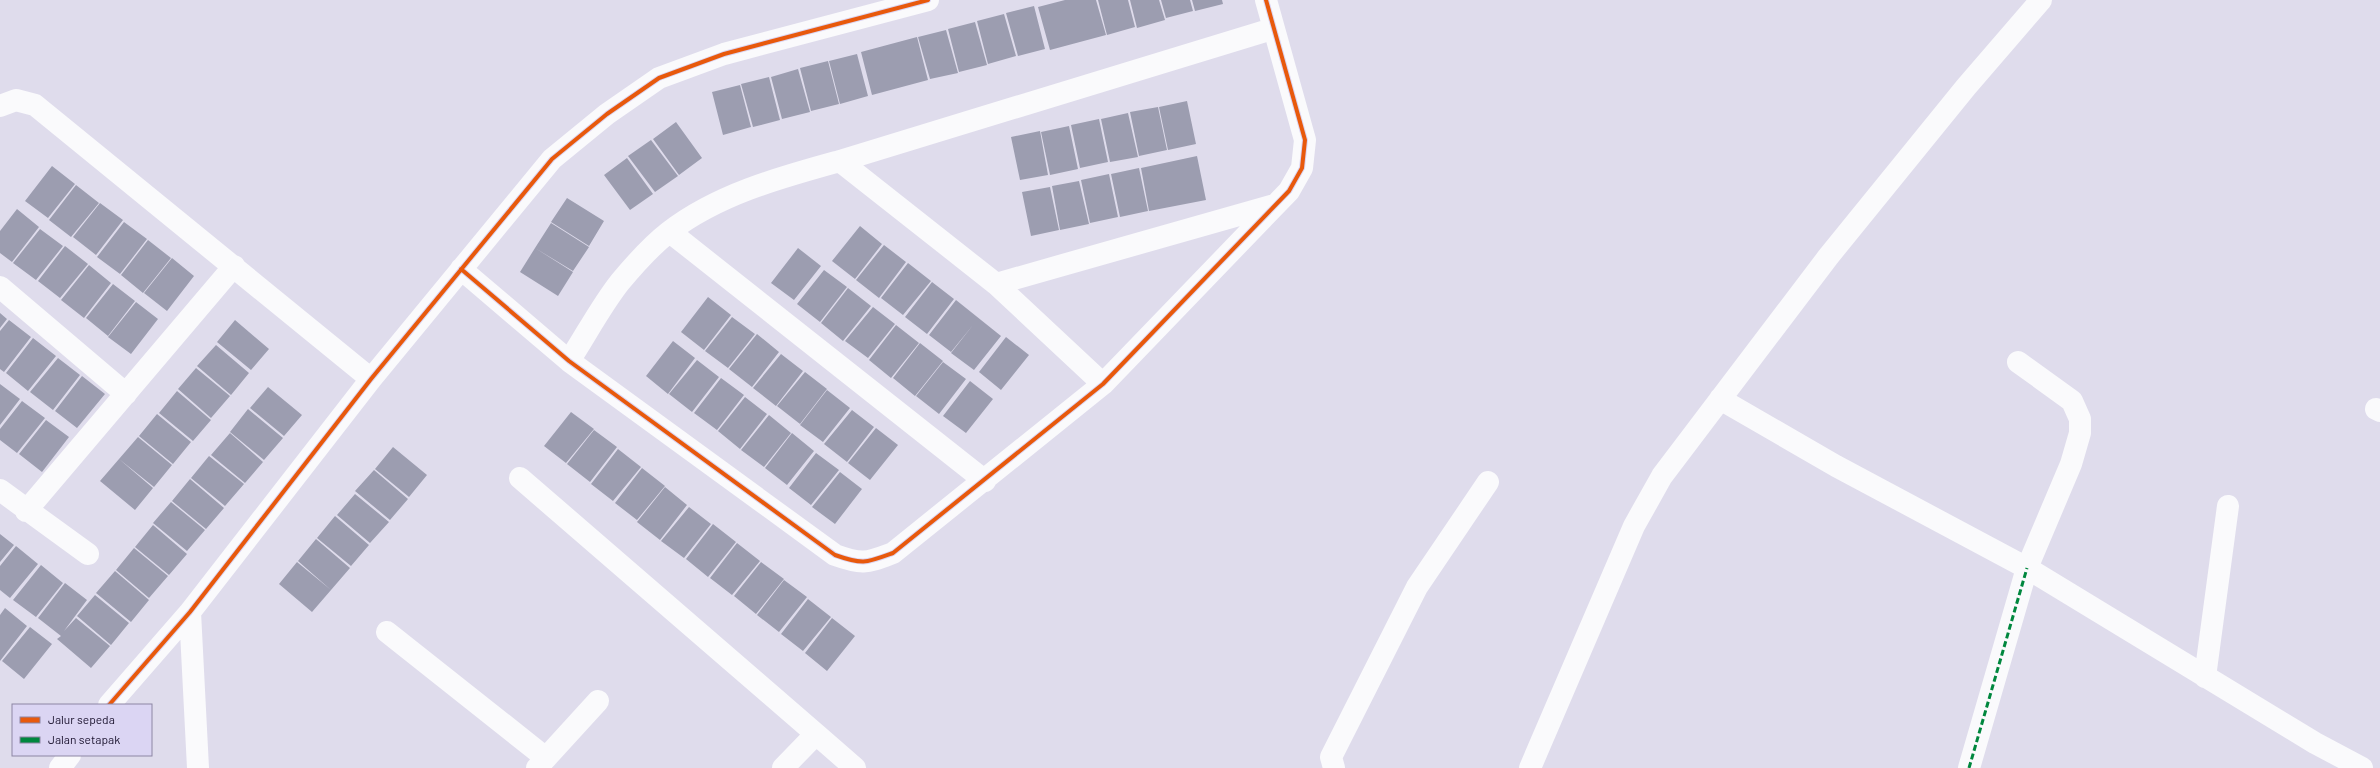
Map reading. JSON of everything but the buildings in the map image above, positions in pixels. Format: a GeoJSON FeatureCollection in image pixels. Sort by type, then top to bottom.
{"type":"FeatureCollection","features":[{"type":"Feature","properties":{"kind":"street"},"geometry":{"type":"LineString","coordinates":[[110,704],[190,612],[371,379],[552,159],[607,114],[660,78],[724,54],[928,0]]}},
{"type":"Feature","properties":{"kind":"street"},"geometry":{"type":"LineString","coordinates":[[461,270],[569,361],[835,555],[852,561],[867,563],[893,553],[985,481],[1103,384],[1289,191],[1302,168],[1306,140],[1272,29],[1266,0]]}},
{"type":"Feature","properties":{"kind":"street"},"geometry":{"type":"LineString","coordinates":[[1530,768],[1634,526],[1666,470],[1837,245],[1966,87],[2041,0]]}},
{"type":"Feature","properties":{"kind":"street"},"geometry":{"type":"LineString","coordinates":[[569,361],[619,283],[648,252],[670,232],[702,211],[770,181],[1272,29]]}},
{"type":"Feature","properties":{"kind":"street"},"geometry":{"type":"LineString","coordinates":[[0,106],[16,100],[35,105],[371,379]]}},
{"type":"Feature","properties":{"kind":"street"},"geometry":{"type":"LineString","coordinates":[[840,161],[996,284],[1103,384]]}},
{"type":"Feature","properties":{"kind":"street"},"geometry":{"type":"LineString","coordinates":[[996,284],[1275,205]]}},
{"type":"Feature","properties":{"kind":"street"},"geometry":{"type":"LineString","coordinates":[[670,232],[985,481]]}},
{"type":"Feature","properties":{"kind":"street"},"geometry":{"type":"LineString","coordinates":[[26,511],[234,266]]}},
{"type":"Feature","properties":{"kind":"street"},"geometry":{"type":"LineString","coordinates":[[0,287],[126,394]]}},
{"type":"Feature","properties":{"kind":"street"},"geometry":{"type":"LineString","coordinates":[[1969,768],[2027,568],[2071,464],[2081,426],[2077,409],[2072,401],[2018,362]]}},
{"type":"Feature","properties":{"kind":"street"},"geometry":{"type":"LineString","coordinates":[[1720,399],[1836,466],[2027,568],[2314,743],[2362,768]]}},
{"type":"Feature","properties":{"kind":"street"},"geometry":{"type":"LineString","coordinates":[[520,478],[855,768]]}},
{"type":"Feature","properties":{"kind":"street"},"geometry":{"type":"LineString","coordinates":[[1334,768],[1331,757],[1417,587],[1488,482]]}},
{"type":"Feature","properties":{"kind":"street"},"geometry":{"type":"LineString","coordinates":[[0,490],[26,511],[88,554]]}},
{"type":"Feature","properties":{"kind":"street"},"geometry":{"type":"LineString","coordinates":[[2205,677],[2228,506]]}},
{"type":"Feature","properties":{"kind":"street"},"geometry":{"type":"LineString","coordinates":[[190,612],[198,768]]}},
{"type":"Feature","properties":{"kind":"street"},"geometry":{"type":"LineString","coordinates":[[387,632],[542,763],[598,701]]}},
{"type":"Feature","properties":{"kind":"street"},"geometry":{"type":"LineString","coordinates":[[783,768],[816,734]]}},
{"type":"Feature","properties":{"kind":"marked path"},"geometry":{"type":"LineString","coordinates":[[1969,768],[2027,568]]}},
{"type":"Feature","properties":{"kind":"cycle path"},"geometry":{"type":"LineString","coordinates":[[110,704],[190,612],[371,379],[552,159],[607,114],[659,78],[724,54],[928,0]]}},
{"type":"Feature","properties":{"kind":"cycle path"},"geometry":{"type":"LineString","coordinates":[[461,269],[569,361],[835,555],[864,562],[876,559],[893,553],[1103,384],[1289,191],[1302,168],[1305,140],[1266,0]]}}]}
